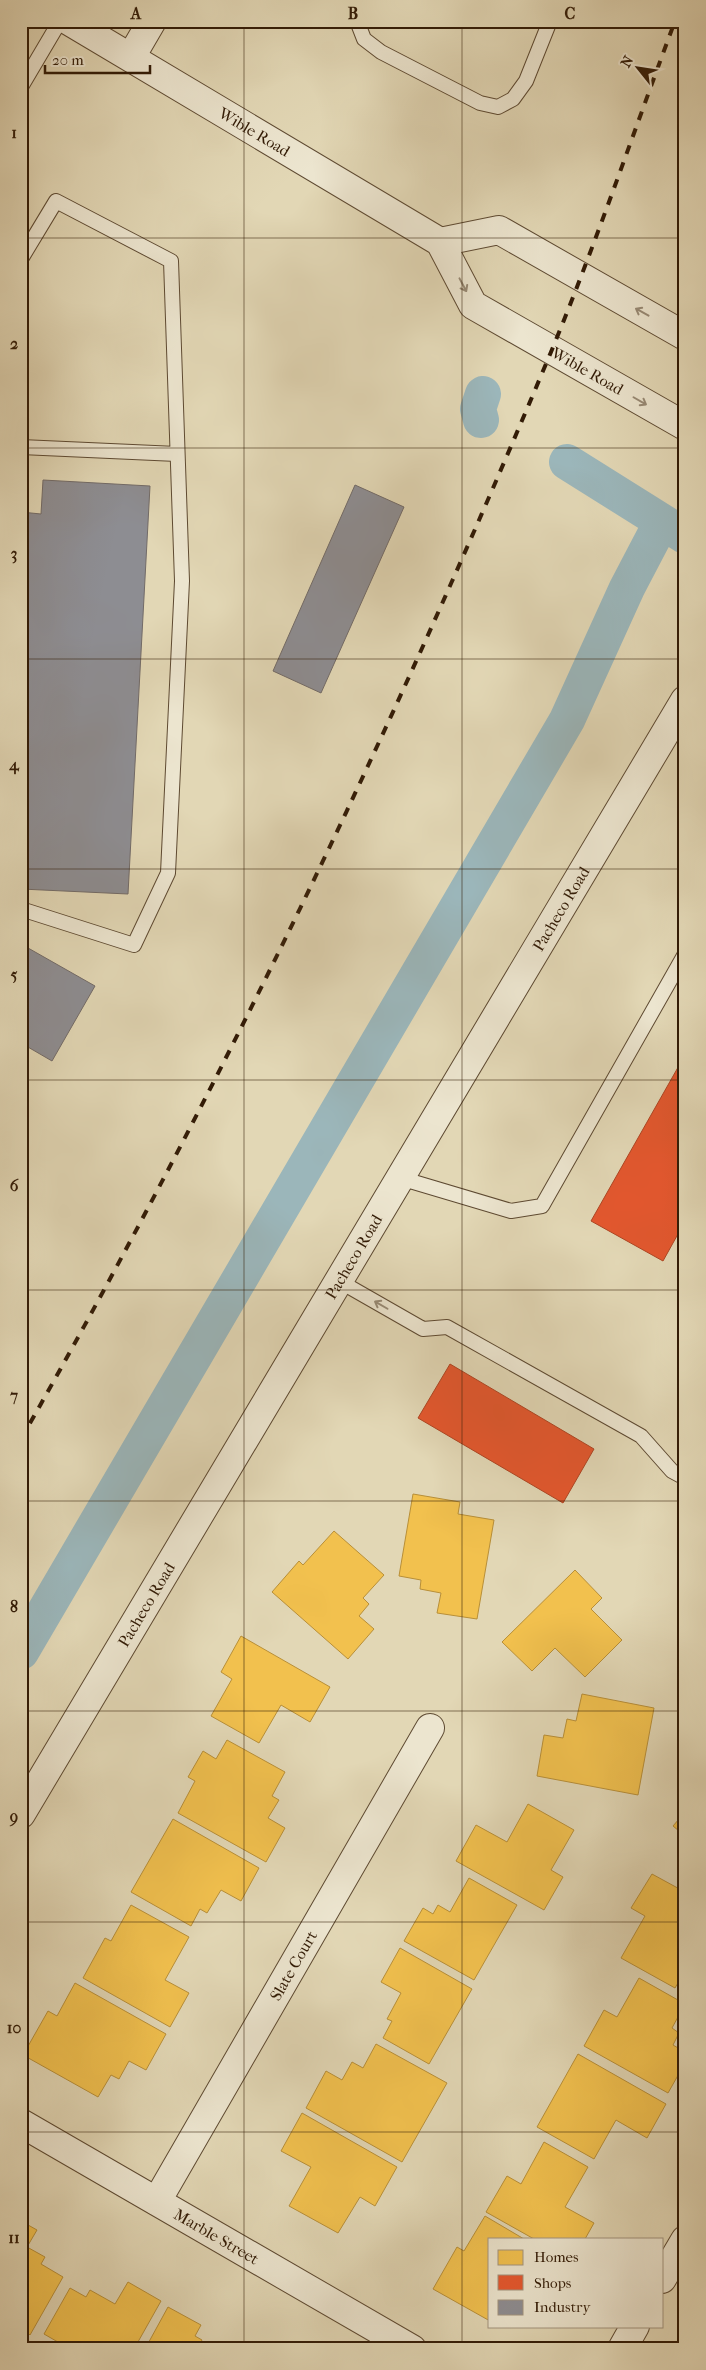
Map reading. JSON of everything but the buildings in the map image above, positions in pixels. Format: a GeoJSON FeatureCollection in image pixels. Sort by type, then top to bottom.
{"type":"FeatureCollection","features":[{"type":"Feature","properties":{"kind":"street","name":"Wible Road"},"geometry":{"type":"LineString","coordinates":[[69,21],[440,242],[474,305],[685,426]]}},
{"type":"Feature","properties":{"kind":"street"},"geometry":{"type":"LineString","coordinates":[[131,57],[152,21]]}},
{"type":"Feature","properties":{"kind":"street"},"geometry":{"type":"LineString","coordinates":[[440,242],[499,230],[685,336]]}},
{"type":"Feature","properties":{"kind":"street","name":"Pacheco Road"},"geometry":{"type":"LineString","coordinates":[[21,1814],[685,700]]}},
{"type":"Feature","properties":{"kind":"street","name":"Slate Court"},"geometry":{"type":"LineString","coordinates":[[157,2201],[430,1728]]}},
{"type":"Feature","properties":{"kind":"street","name":"Marble Street"},"geometry":{"type":"LineString","coordinates":[[21,2123],[412,2349]]}},
{"type":"Feature","properties":{"kind":"street"},"geometry":{"type":"LineString","coordinates":[[664,2276],[685,2240]]}},
{"type":"Feature","properties":{"kind":"street"},"geometry":{"type":"LineString","coordinates":[[622,2349],[634,2328]]}},
{"type":"Feature","properties":{"kind":"lane"},"geometry":{"type":"LineString","coordinates":[[21,87],[60,21]]}},
{"type":"Feature","properties":{"kind":"lane"},"geometry":{"type":"LineString","coordinates":[[357,21],[364,40],[381,52],[480,103],[498,107],[513,99],[526,81],[550,21]]}},
{"type":"Feature","properties":{"kind":"lane"},"geometry":{"type":"LineString","coordinates":[[21,259],[56,200],[171,261],[182,581],[168,873],[134,946],[21,909]]}},
{"type":"Feature","properties":{"kind":"lane"},"geometry":{"type":"LineString","coordinates":[[21,448],[178,454]]}},
{"type":"Feature","properties":{"kind":"lane"},"geometry":{"type":"LineString","coordinates":[[400,1178],[511,1211],[542,1206],[685,954]]}},
{"type":"Feature","properties":{"kind":"lane"},"geometry":{"type":"LineString","coordinates":[[339,1281],[423,1329],[447,1327],[641,1436],[672,1471],[685,1478]]}},
{"type":"Feature","properties":{"kind":"waterway"},"geometry":{"type":"LineString","coordinates":[[481,420],[478,409],[483,394]]}},
{"type":"Feature","properties":{"kind":"waterway"},"geometry":{"type":"LineString","coordinates":[[567,462],[685,536]]}},
{"type":"Feature","properties":{"kind":"waterway"},"geometry":{"type":"LineString","coordinates":[[21,1652],[567,720],[627,588],[661,523]]}},
{"type":"Feature","properties":{"kind":"railway"},"geometry":{"type":"LineString","coordinates":[[21,1439],[95,1307],[235,1039],[367,767],[492,491],[568,311],[675,21]]}}]}
